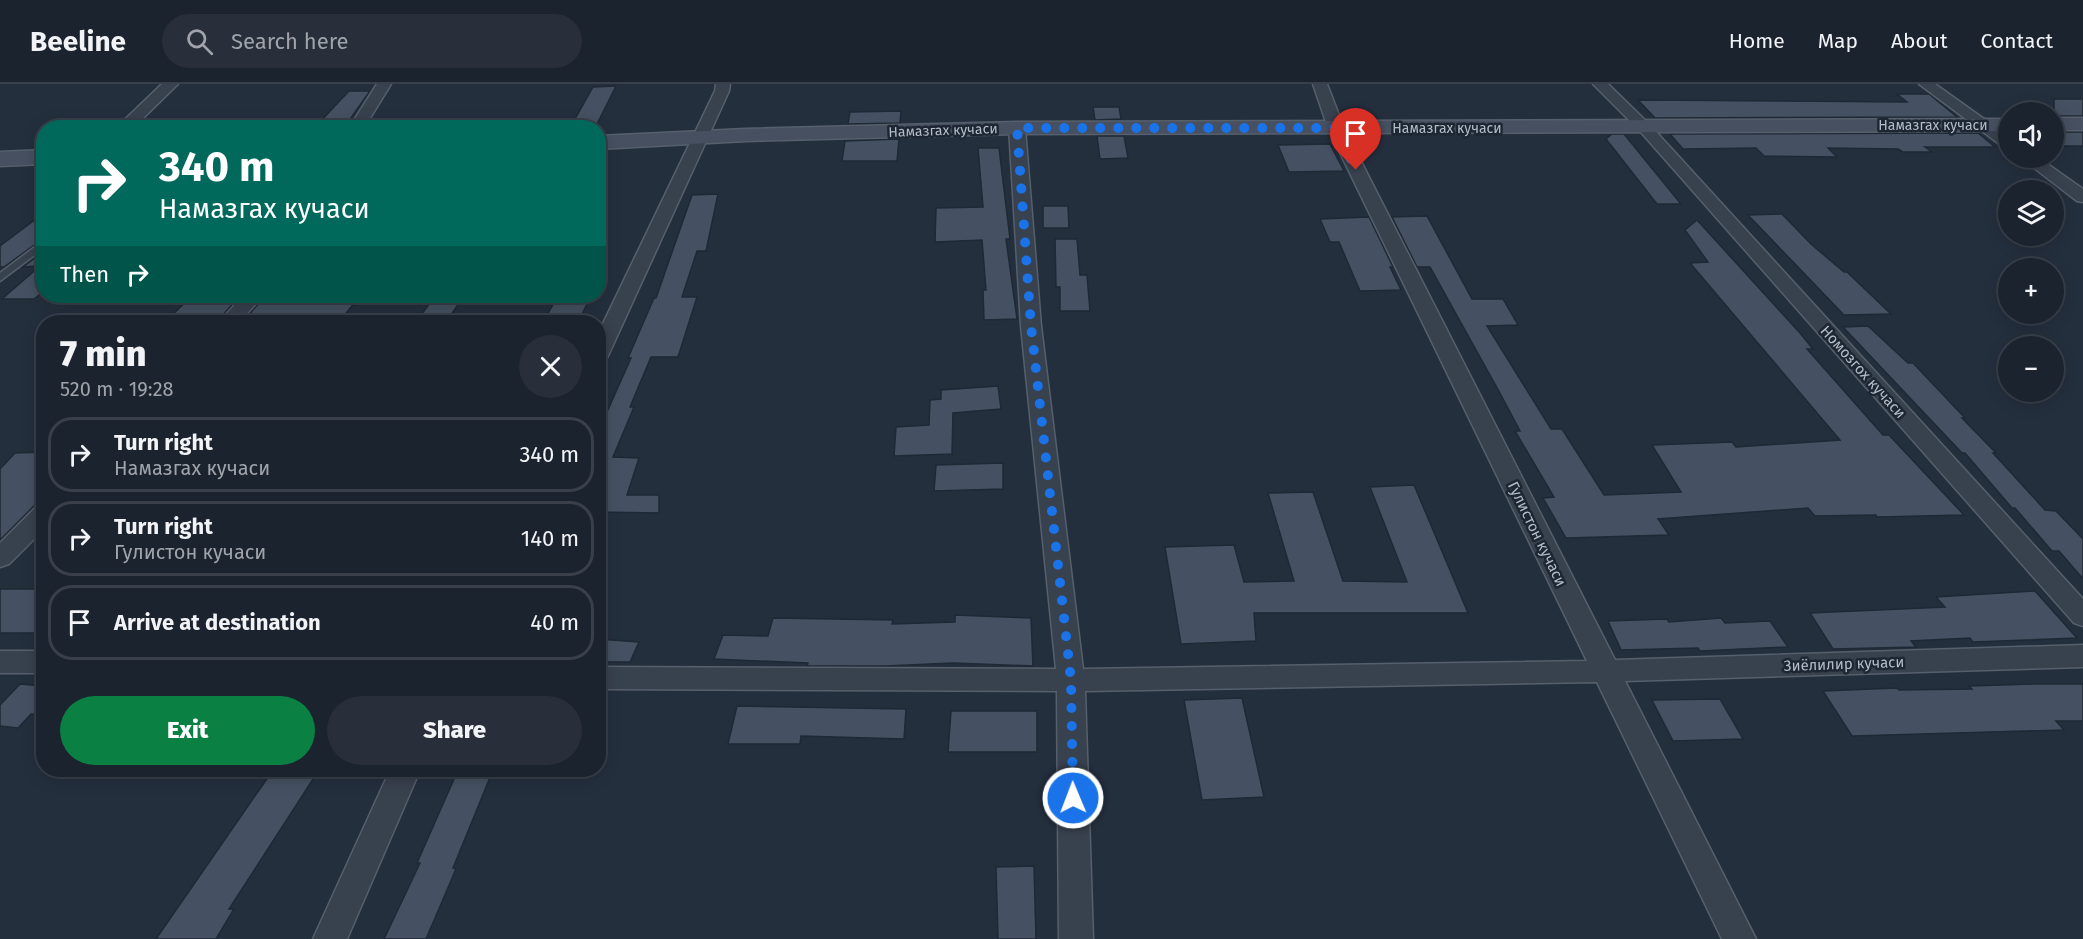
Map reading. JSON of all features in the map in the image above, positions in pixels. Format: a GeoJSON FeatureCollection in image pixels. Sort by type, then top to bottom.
{"type":"FeatureCollection","features":[{"type":"Feature","properties":{"kind":"street"},"geometry":{"type":"LineString","coordinates":[[132,120],[171,84]]}},
{"type":"Feature","properties":{"kind":"street"},"geometry":{"type":"LineString","coordinates":[[361,120],[384,84]]}},
{"type":"Feature","properties":{"kind":"street"},"geometry":{"type":"LineString","coordinates":[[606,339],[703,137],[723,84]]}},
{"type":"Feature","properties":{"kind":"street","name":"Гулистон кучаси"},"geometry":{"type":"LineString","coordinates":[[1320,84],[1336,128],[1739,939]]}},
{"type":"Feature","properties":{"kind":"street","name":"Номозгох кучаси"},"geometry":{"type":"LineString","coordinates":[[1600,84],[1644,127],[2083,616]]}},
{"type":"Feature","properties":{"kind":"street"},"geometry":{"type":"LineString","coordinates":[[1926,84],[1998,136]]}},
{"type":"Feature","properties":{"kind":"street"},"geometry":{"type":"LineString","coordinates":[[2064,124],[2083,124]]}},
{"type":"Feature","properties":{"kind":"street","name":"Намазгах кучаси"},"geometry":{"type":"LineString","coordinates":[[606,143],[703,137],[1017,128],[1998,125]]}},
{"type":"Feature","properties":{"kind":"street"},"geometry":{"type":"LineString","coordinates":[[1017,128],[1031,326],[1071,680],[1076,939]]}},
{"type":"Feature","properties":{"kind":"street"},"geometry":{"type":"LineString","coordinates":[[0,159],[36,157]]}},
{"type":"Feature","properties":{"kind":"street"},"geometry":{"type":"LineString","coordinates":[[2042,168],[2083,197]]}},
{"type":"Feature","properties":{"kind":"street"},"geometry":{"type":"LineString","coordinates":[[235,315],[247,303]]}},
{"type":"Feature","properties":{"kind":"street"},"geometry":{"type":"LineString","coordinates":[[0,558],[36,522]]}},
{"type":"Feature","properties":{"kind":"street","name":"Зиёлилир кучаси"},"geometry":{"type":"LineString","coordinates":[[606,678],[1071,680],[1604,671],[2083,656]]}},
{"type":"Feature","properties":{"kind":"street"},"geometry":{"type":"LineString","coordinates":[[0,662],[36,662]]}},
{"type":"Feature","properties":{"kind":"street"},"geometry":{"type":"LineString","coordinates":[[330,939],[402,777]]}},
{"type":"Feature","properties":{"kind":"lane"},"geometry":{"type":"LineString","coordinates":[[0,278],[36,249]]}},
{"type":"Feature","properties":{"kind":"building"},"geometry":{"type":"Polygon","coordinates":[[[616,86],[599,120],[574,120],[593,87],[616,86]]]}},
{"type":"Feature","properties":{"kind":"building"},"geometry":{"type":"Polygon","coordinates":[[[349,91],[370,91],[350,120],[322,120],[349,91]]]}},
{"type":"Feature","properties":{"kind":"building"},"geometry":{"type":"Polygon","coordinates":[[[1897,94],[1929,94],[1957,117],[1655,118],[1638,100],[1907,102],[1897,94]]]}},
{"type":"Feature","properties":{"kind":"building"},"geometry":{"type":"Polygon","coordinates":[[[2054,99],[2083,99],[2083,116],[2064,116],[2064,102],[2054,102],[2054,99]]]}},
{"type":"Feature","properties":{"kind":"building"},"geometry":{"type":"Polygon","coordinates":[[[1093,107],[1119,107],[1121,119],[1095,120],[1093,107]]]}},
{"type":"Feature","properties":{"kind":"building"},"geometry":{"type":"Polygon","coordinates":[[[901,111],[900,123],[848,124],[850,112],[901,111]]]}},
{"type":"Feature","properties":{"kind":"building"},"geometry":{"type":"Polygon","coordinates":[[[2064,132],[2083,132],[2083,146],[2064,146],[2064,132]]]}},
{"type":"Feature","properties":{"kind":"building"},"geometry":{"type":"Polygon","coordinates":[[[1978,133],[1995,147],[1925,147],[1932,152],[1828,148],[1837,157],[1764,156],[1756,148],[1683,149],[1670,134],[1978,133]]]}},
{"type":"Feature","properties":{"kind":"building"},"geometry":{"type":"Polygon","coordinates":[[[1612,134],[1624,134],[1681,204],[1657,204],[1606,139],[1612,134]]]}},
{"type":"Feature","properties":{"kind":"building"},"geometry":{"type":"Polygon","coordinates":[[[1097,136],[1124,136],[1128,158],[1100,159],[1097,136]]]}},
{"type":"Feature","properties":{"kind":"building"},"geometry":{"type":"Polygon","coordinates":[[[899,139],[897,161],[842,161],[845,141],[899,139]]]}},
{"type":"Feature","properties":{"kind":"building"},"geometry":{"type":"Polygon","coordinates":[[[1330,144],[1344,171],[1289,172],[1278,145],[1330,144]]]}},
{"type":"Feature","properties":{"kind":"building"},"geometry":{"type":"Polygon","coordinates":[[[978,148],[999,148],[1010,239],[1006,239],[1017,319],[984,320],[983,290],[986,290],[982,240],[935,242],[936,208],[983,207],[978,148]]]}},
{"type":"Feature","properties":{"kind":"building"},"geometry":{"type":"Polygon","coordinates":[[[718,194],[706,251],[697,251],[682,297],[697,297],[678,357],[651,357],[630,407],[634,407],[613,457],[639,458],[627,495],[659,495],[659,513],[606,512],[606,414],[631,358],[628,358],[654,298],[656,298],[692,195],[718,194]]]}},
{"type":"Feature","properties":{"kind":"building"},"geometry":{"type":"Polygon","coordinates":[[[1043,206],[1068,206],[1069,228],[1043,228],[1043,206]]]}},
{"type":"Feature","properties":{"kind":"building"},"geometry":{"type":"Polygon","coordinates":[[[1782,214],[1811,244],[1844,272],[1847,272],[1891,314],[1844,315],[1748,215],[1782,214]]]}},
{"type":"Feature","properties":{"kind":"building"},"geometry":{"type":"Polygon","coordinates":[[[1427,216],[1472,299],[1503,299],[1518,325],[1487,326],[1551,429],[1562,429],[1604,495],[1681,492],[1652,445],[1732,442],[1736,447],[1840,440],[1690,263],[1708,262],[1685,230],[1697,220],[1800,333],[1813,349],[1807,349],[1883,435],[1889,435],[1964,515],[1815,516],[1808,508],[1658,519],[1669,535],[1566,538],[1543,498],[1554,497],[1515,431],[1520,431],[1501,395],[1430,267],[1417,267],[1392,217],[1427,216]]]}},
{"type":"Feature","properties":{"kind":"building"},"geometry":{"type":"Polygon","coordinates":[[[1369,217],[1393,267],[1390,267],[1401,290],[1360,291],[1339,242],[1330,242],[1320,219],[1369,217]]]}},
{"type":"Feature","properties":{"kind":"building"},"geometry":{"type":"Polygon","coordinates":[[[36,219],[36,244],[4,267],[0,267],[0,246],[36,219]]]}},
{"type":"Feature","properties":{"kind":"building"},"geometry":{"type":"Polygon","coordinates":[[[1055,239],[1077,239],[1080,275],[1087,275],[1090,311],[1060,311],[1060,287],[1056,287],[1055,239]]]}},
{"type":"Feature","properties":{"kind":"building"},"geometry":{"type":"Polygon","coordinates":[[[36,257],[36,266],[23,267],[36,257]]]}},
{"type":"Feature","properties":{"kind":"building"},"geometry":{"type":"Polygon","coordinates":[[[36,269],[36,297],[2,299],[36,269]]]}},
{"type":"Feature","properties":{"kind":"building"},"geometry":{"type":"Polygon","coordinates":[[[185,303],[234,303],[223,315],[172,315],[185,303]]]}},
{"type":"Feature","properties":{"kind":"building"},"geometry":{"type":"Polygon","coordinates":[[[259,303],[354,303],[345,315],[249,315],[259,303]]]}},
{"type":"Feature","properties":{"kind":"building"},"geometry":{"type":"Polygon","coordinates":[[[430,303],[459,303],[451,315],[421,315],[430,303]]]}},
{"type":"Feature","properties":{"kind":"building"},"geometry":{"type":"Polygon","coordinates":[[[554,303],[588,303],[582,315],[547,315],[554,303]]]}},
{"type":"Feature","properties":{"kind":"building"},"geometry":{"type":"Polygon","coordinates":[[[1868,326],[1908,363],[1913,363],[1965,418],[1962,418],[2045,510],[2056,511],[2083,539],[2083,579],[2059,551],[2052,551],[1965,453],[1962,453],[1843,327],[1868,326]]]}},
{"type":"Feature","properties":{"kind":"building"},"geometry":{"type":"Polygon","coordinates":[[[998,386],[1001,409],[953,413],[952,454],[894,456],[896,427],[929,425],[930,400],[941,399],[941,390],[998,386]]]}},
{"type":"Feature","properties":{"kind":"building"},"geometry":{"type":"Polygon","coordinates":[[[36,452],[36,504],[0,540],[0,469],[15,453],[36,452]]]}},
{"type":"Feature","properties":{"kind":"building"},"geometry":{"type":"Polygon","coordinates":[[[1003,463],[1003,489],[934,491],[936,465],[1003,463]]]}},
{"type":"Feature","properties":{"kind":"building"},"geometry":{"type":"Polygon","coordinates":[[[1414,485],[1468,613],[1254,613],[1256,641],[1181,644],[1165,547],[1234,545],[1244,582],[1294,581],[1268,493],[1313,492],[1343,581],[1407,582],[1370,487],[1414,485]]]}},
{"type":"Feature","properties":{"kind":"building"},"geometry":{"type":"Polygon","coordinates":[[[0,589],[36,589],[36,633],[0,633],[0,589]]]}},
{"type":"Feature","properties":{"kind":"building"},"geometry":{"type":"Polygon","coordinates":[[[2035,591],[2077,638],[1973,642],[1970,638],[1911,641],[1916,647],[1833,649],[1810,613],[1945,607],[1936,597],[2035,591]]]}},
{"type":"Feature","properties":{"kind":"building"},"geometry":{"type":"Polygon","coordinates":[[[955,615],[1031,618],[1033,666],[953,663],[807,666],[808,663],[714,659],[723,635],[768,636],[773,618],[893,620],[892,624],[955,622],[955,615]]]}},
{"type":"Feature","properties":{"kind":"building"},"geometry":{"type":"Polygon","coordinates":[[[1721,618],[1725,623],[1770,621],[1788,647],[1700,651],[1698,648],[1621,650],[1608,621],[1667,619],[1669,622],[1721,618]]]}},
{"type":"Feature","properties":{"kind":"building"},"geometry":{"type":"Polygon","coordinates":[[[606,640],[639,642],[630,662],[606,662],[606,640]]]}},
{"type":"Feature","properties":{"kind":"building"},"geometry":{"type":"Polygon","coordinates":[[[20,684],[36,685],[36,714],[31,714],[18,728],[0,726],[0,705],[20,684]]]}},
{"type":"Feature","properties":{"kind":"building"},"geometry":{"type":"Polygon","coordinates":[[[2083,684],[2083,721],[2056,721],[2064,730],[1852,736],[1823,691],[1897,688],[1899,690],[1972,689],[1969,686],[2083,684]]]}},
{"type":"Feature","properties":{"kind":"building"},"geometry":{"type":"Polygon","coordinates":[[[1242,698],[1264,797],[1202,800],[1184,700],[1242,698]]]}},
{"type":"Feature","properties":{"kind":"building"},"geometry":{"type":"Polygon","coordinates":[[[1720,699],[1743,739],[1673,741],[1652,700],[1720,699]]]}},
{"type":"Feature","properties":{"kind":"building"},"geometry":{"type":"Polygon","coordinates":[[[737,706],[906,709],[904,739],[801,736],[800,744],[728,744],[737,706]]]}},
{"type":"Feature","properties":{"kind":"building"},"geometry":{"type":"Polygon","coordinates":[[[951,711],[1037,711],[1037,752],[948,752],[951,711]]]}},
{"type":"Feature","properties":{"kind":"building"},"geometry":{"type":"Polygon","coordinates":[[[268,777],[314,777],[229,909],[234,909],[216,939],[156,939],[268,777]]]}},
{"type":"Feature","properties":{"kind":"building"},"geometry":{"type":"Polygon","coordinates":[[[455,777],[490,777],[453,868],[456,869],[426,939],[384,939],[420,863],[417,863],[455,777]]]}},
{"type":"Feature","properties":{"kind":"building"},"geometry":{"type":"Polygon","coordinates":[[[1034,866],[1036,939],[998,939],[996,867],[1034,866]]]}},
{"type":"Feature","properties":{"kind":"route"},"geometry":{"type":"LineString","coordinates":[[1073,798],[1071,680],[1031,326],[1017,128],[1336,128],[1356,170]]}}]}
